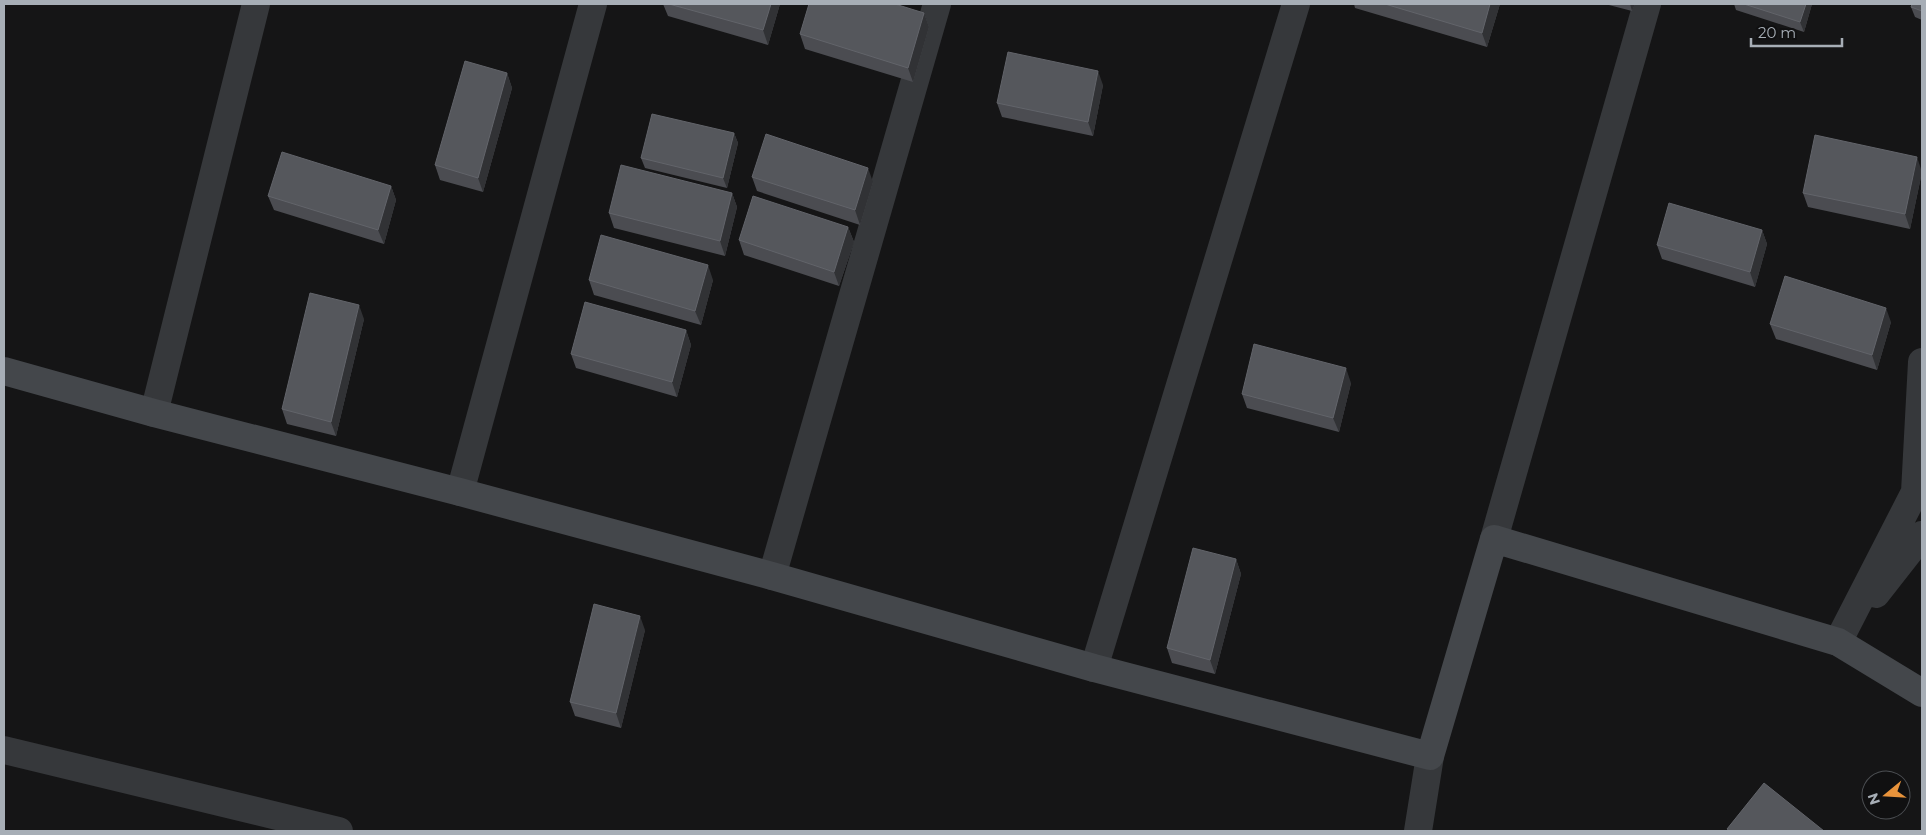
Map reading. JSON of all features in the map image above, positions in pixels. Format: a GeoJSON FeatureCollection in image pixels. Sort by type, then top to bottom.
{"type":"FeatureCollection","features":[{"type":"Feature","properties":{"kind":"street"},"geometry":{"type":"LineString","coordinates":[[154,413],[256,4]]}},
{"type":"Feature","properties":{"kind":"street"},"geometry":{"type":"LineString","coordinates":[[460,492],[593,4]]}},
{"type":"Feature","properties":{"kind":"street"},"geometry":{"type":"LineString","coordinates":[[772,576],[937,4]]}},
{"type":"Feature","properties":{"kind":"street"},"geometry":{"type":"LineString","coordinates":[[1094,668],[1296,4]]}},
{"type":"Feature","properties":{"kind":"street"},"geometry":{"type":"LineString","coordinates":[[1418,831],[1430,756],[1647,4]]}},
{"type":"Feature","properties":{"kind":"street"},"geometry":{"type":"LineString","coordinates":[[1838,642],[1915,492],[1922,362]]}},
{"type":"Feature","properties":{"kind":"street"},"geometry":{"type":"LineString","coordinates":[[4,371],[154,413],[460,492],[772,576],[1094,668],[1430,756]]}},
{"type":"Feature","properties":{"kind":"street"},"geometry":{"type":"LineString","coordinates":[[1838,642],[1922,536]]}},
{"type":"Feature","properties":{"kind":"street"},"geometry":{"type":"LineString","coordinates":[[1494,539],[1838,642],[1922,693]]}},
{"type":"Feature","properties":{"kind":"street"},"geometry":{"type":"LineString","coordinates":[[4,750],[339,831]]}},
{"type":"Feature","properties":{"kind":"building"},"geometry":{"type":"Polygon","coordinates":[[[669,4],[771,4],[763,30],[669,4]]]}},
{"type":"Feature","properties":{"kind":"building"},"geometry":{"type":"Polygon","coordinates":[[[809,4],[895,4],[924,13],[908,68],[800,34],[809,4]]]}},
{"type":"Feature","properties":{"kind":"building"},"geometry":{"type":"Polygon","coordinates":[[[1385,4],[1490,4],[1482,33],[1385,4]]]}},
{"type":"Feature","properties":{"kind":"building"},"geometry":{"type":"Polygon","coordinates":[[[1744,4],[1806,4],[1800,22],[1744,4]]]}},
{"type":"Feature","properties":{"kind":"building"},"geometry":{"type":"Polygon","coordinates":[[[1912,4],[1922,4],[1922,11],[1911,7],[1912,4]]]}},
{"type":"Feature","properties":{"kind":"building"},"geometry":{"type":"Polygon","coordinates":[[[1008,52],[1098,71],[1088,122],[997,103],[1008,52]]]}},
{"type":"Feature","properties":{"kind":"building"},"geometry":{"type":"Polygon","coordinates":[[[465,61],[507,73],[478,178],[435,165],[465,61]]]}},
{"type":"Feature","properties":{"kind":"building"},"geometry":{"type":"Polygon","coordinates":[[[652,114],[734,133],[723,178],[641,158],[652,114]]]}},
{"type":"Feature","properties":{"kind":"building"},"geometry":{"type":"Polygon","coordinates":[[[766,134],[868,168],[855,210],[752,177],[766,134]]]}},
{"type":"Feature","properties":{"kind":"building"},"geometry":{"type":"Polygon","coordinates":[[[1815,135],[1917,157],[1905,214],[1803,193],[1815,135]]]}},
{"type":"Feature","properties":{"kind":"building"},"geometry":{"type":"Polygon","coordinates":[[[282,152],[391,186],[378,230],[268,196],[282,152]]]}},
{"type":"Feature","properties":{"kind":"building"},"geometry":{"type":"Polygon","coordinates":[[[621,165],[732,193],[720,241],[609,213],[621,165]]]}},
{"type":"Feature","properties":{"kind":"building"},"geometry":{"type":"Polygon","coordinates":[[[753,196],[848,227],[834,272],[739,240],[753,196]]]}},
{"type":"Feature","properties":{"kind":"building"},"geometry":{"type":"Polygon","coordinates":[[[1669,203],[1762,230],[1750,272],[1657,245],[1669,203]]]}},
{"type":"Feature","properties":{"kind":"building"},"geometry":{"type":"Polygon","coordinates":[[[601,235],[708,265],[695,311],[589,280],[601,235]]]}},
{"type":"Feature","properties":{"kind":"building"},"geometry":{"type":"Polygon","coordinates":[[[1785,276],[1886,308],[1872,355],[1770,324],[1785,276]]]}},
{"type":"Feature","properties":{"kind":"building"},"geometry":{"type":"Polygon","coordinates":[[[310,293],[359,305],[331,422],[282,409],[310,293]]]}},
{"type":"Feature","properties":{"kind":"building"},"geometry":{"type":"Polygon","coordinates":[[[585,302],[686,330],[672,382],[571,354],[585,302]]]}},
{"type":"Feature","properties":{"kind":"building"},"geometry":{"type":"Polygon","coordinates":[[[1254,344],[1346,368],[1333,418],[1242,394],[1254,344]]]}},
{"type":"Feature","properties":{"kind":"building"},"geometry":{"type":"Polygon","coordinates":[[[1193,548],[1236,559],[1210,660],[1167,648],[1193,548]]]}},
{"type":"Feature","properties":{"kind":"building"},"geometry":{"type":"Polygon","coordinates":[[[594,604],[640,616],[616,713],[570,702],[594,604]]]}},
{"type":"Feature","properties":{"kind":"building"},"geometry":{"type":"Polygon","coordinates":[[[1764,783],[1824,831],[1730,831],[1727,829],[1764,783]]]}}]}
